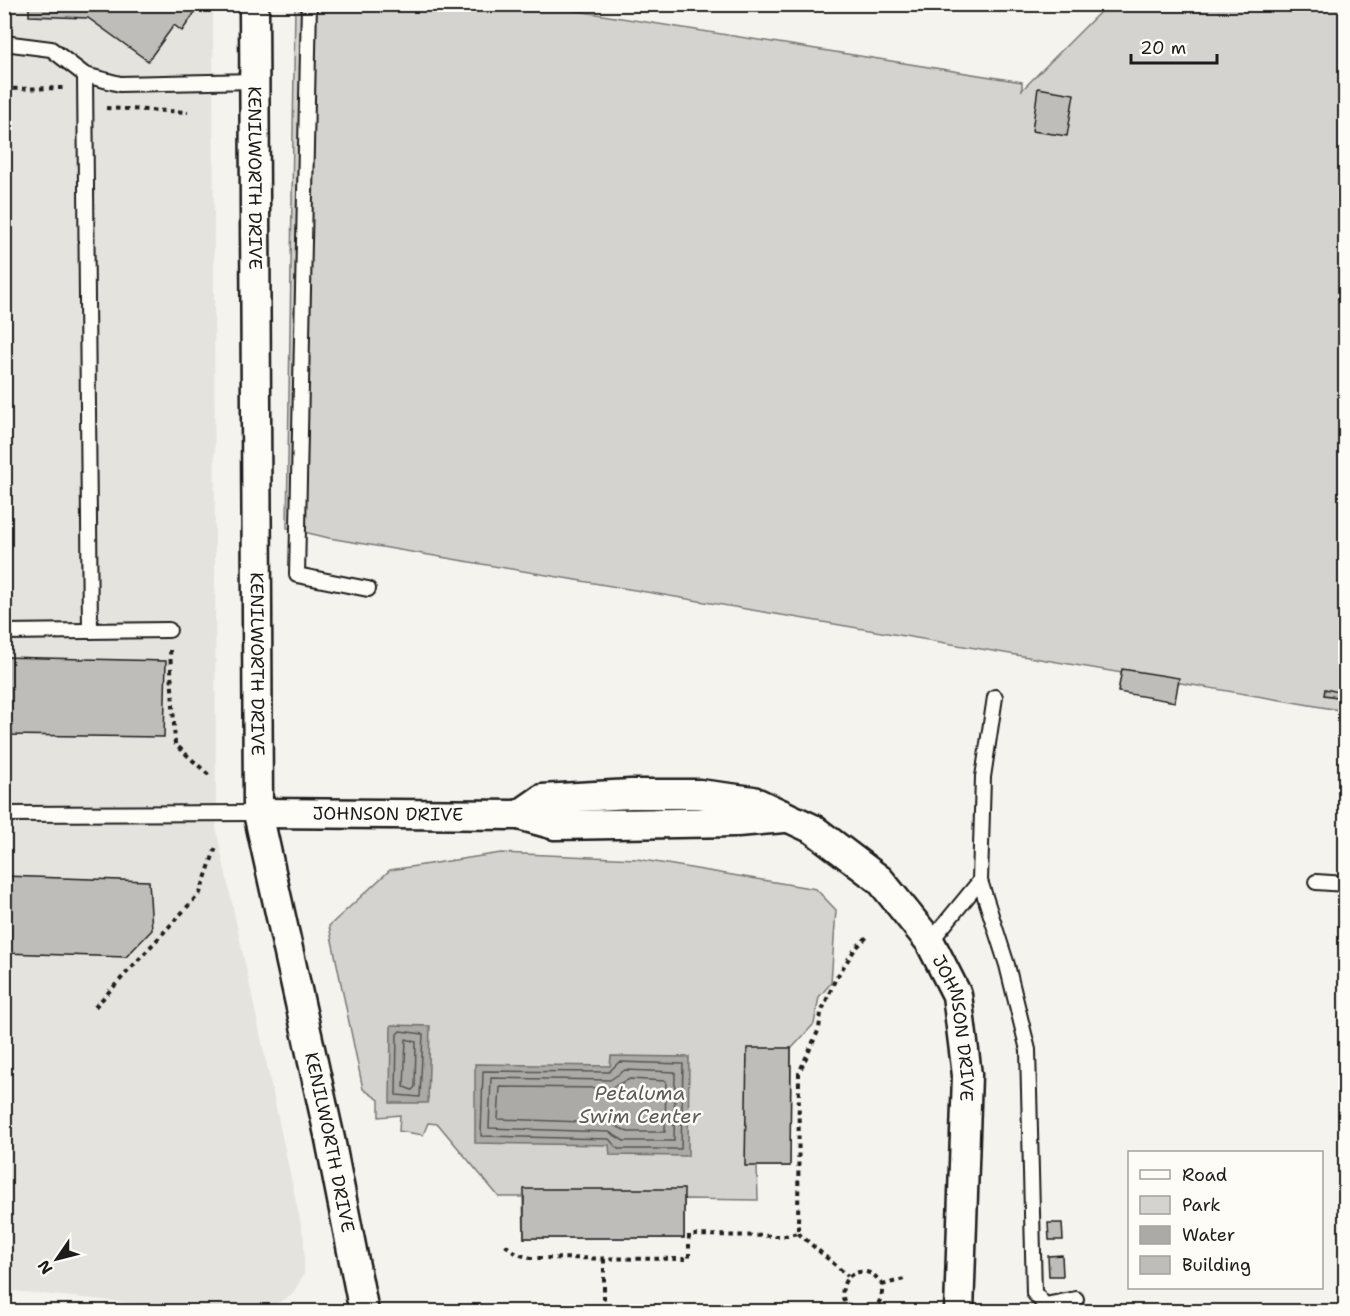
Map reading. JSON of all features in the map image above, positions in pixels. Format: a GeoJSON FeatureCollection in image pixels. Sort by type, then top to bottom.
{"type":"FeatureCollection","features":[{"type":"Feature","properties":{"kind":"street","name":"KENILWORTH DRIVE"},"geometry":{"type":"LineString","coordinates":[[254,4],[258,813],[330,1139],[364,1311]]}},
{"type":"Feature","properties":{"kind":"street","name":"JOHNSON DRIVE"},"geometry":{"type":"LineString","coordinates":[[258,813],[519,815],[555,825],[736,822],[784,818],[813,829],[880,880],[930,942],[957,995],[967,1075],[959,1311]]}},
{"type":"Feature","properties":{"kind":"lane"},"geometry":{"type":"LineString","coordinates":[[309,4],[297,574],[369,589]]}},
{"type":"Feature","properties":{"kind":"lane"},"geometry":{"type":"LineString","coordinates":[[4,43],[51,49],[85,75],[120,84],[254,81]]}},
{"type":"Feature","properties":{"kind":"lane"},"geometry":{"type":"LineString","coordinates":[[85,75],[90,631]]}},
{"type":"Feature","properties":{"kind":"lane"},"geometry":{"type":"LineString","coordinates":[[4,632],[169,630]]}},
{"type":"Feature","properties":{"kind":"lane"},"geometry":{"type":"LineString","coordinates":[[995,697],[983,777],[980,881],[1007,965],[1028,1050],[1034,1293],[1046,1305],[1076,1299]]}},
{"type":"Feature","properties":{"kind":"lane"},"geometry":{"type":"LineString","coordinates":[[4,814],[258,813]]}},
{"type":"Feature","properties":{"kind":"lane"},"geometry":{"type":"LineString","coordinates":[[930,942],[980,881]]}},
{"type":"Feature","properties":{"kind":"lane"},"geometry":{"type":"LineString","coordinates":[[1316,882],[1346,884]]}},
{"type":"Feature","properties":{"kind":"path"},"geometry":{"type":"LineString","coordinates":[[169,630],[175,744],[211,777]]}},
{"type":"Feature","properties":{"kind":"path"},"geometry":{"type":"LineString","coordinates":[[95,1007],[200,893],[217,844]]}},
{"type":"Feature","properties":{"kind":"path"},"geometry":{"type":"LineString","coordinates":[[848,1276],[798,1233],[799,1073],[819,1029],[821,1013],[835,980],[855,949],[868,936]]}},
{"type":"Feature","properties":{"kind":"path"},"geometry":{"type":"LineString","coordinates":[[505,1245],[517,1254],[531,1258],[689,1259],[689,1235],[786,1236],[798,1233]]}},
{"type":"Feature","properties":{"kind":"path"},"geometry":{"type":"LineString","coordinates":[[604,1259],[604,1311]]}},
{"type":"Feature","properties":{"kind":"path"},"geometry":{"type":"LineString","coordinates":[[859,1311],[848,1306],[842,1295],[844,1282],[848,1276],[860,1271],[867,1271],[879,1279],[882,1285],[881,1299],[867,1311]]}},
{"type":"Feature","properties":{"kind":"path"},"geometry":{"type":"LineString","coordinates":[[882,1285],[904,1279]]}},
{"type":"Feature","properties":{"kind":"shaded area"},"geometry":{"type":"Polygon","coordinates":[[[4,5],[213,5],[216,828],[304,1239],[304,1274],[291,1296],[261,1311],[209,1311],[5,1290],[4,5]]]}},
{"type":"Feature","properties":{"kind":"green space"},"geometry":{"type":"Polygon","coordinates":[[[295,5],[540,5],[1022,82],[1022,90],[1107,5],[1345,5],[1345,711],[329,538],[287,528],[295,5]]]}},
{"type":"Feature","properties":{"kind":"green space","name":"Petaluma Swim Center"},"geometry":{"type":"Polygon","coordinates":[[[501,853],[637,859],[816,889],[836,910],[831,983],[819,997],[814,1024],[791,1049],[790,1166],[757,1166],[758,1200],[684,1199],[684,1238],[524,1238],[523,1197],[499,1197],[438,1124],[428,1123],[423,1135],[399,1131],[400,1115],[379,1117],[379,1100],[363,1089],[329,926],[390,870],[501,853]]]}},
{"type":"Feature","properties":{"kind":"water"},"geometry":{"type":"Polygon","coordinates":[[[391,1025],[430,1026],[428,1103],[390,1103],[391,1025]]]}},
{"type":"Feature","properties":{"kind":"water","name":"Petaluma Swim Center"},"geometry":{"type":"Polygon","coordinates":[[[611,1056],[689,1057],[688,1156],[610,1155],[609,1145],[475,1143],[475,1064],[610,1066],[611,1056]]]}},
{"type":"Feature","properties":{"kind":"building"},"geometry":{"type":"Polygon","coordinates":[[[29,4],[200,5],[182,31],[174,25],[148,61],[88,18],[29,16],[29,4]]]}},
{"type":"Feature","properties":{"kind":"building"},"geometry":{"type":"Polygon","coordinates":[[[1038,88],[1074,94],[1067,136],[1032,131],[1038,88]]]}},
{"type":"Feature","properties":{"kind":"building"},"geometry":{"type":"Polygon","coordinates":[[[4,657],[166,661],[164,737],[4,735],[4,657]]]}},
{"type":"Feature","properties":{"kind":"building"},"geometry":{"type":"Polygon","coordinates":[[[1122,669],[1179,678],[1175,702],[1118,692],[1122,669]]]}},
{"type":"Feature","properties":{"kind":"building"},"geometry":{"type":"Polygon","coordinates":[[[1325,689],[1344,693],[1344,698],[1324,695],[1325,689]]]}},
{"type":"Feature","properties":{"kind":"building"},"geometry":{"type":"Polygon","coordinates":[[[4,876],[149,881],[152,930],[126,957],[4,953],[4,876]]]}},
{"type":"Feature","properties":{"kind":"building"},"geometry":{"type":"Polygon","coordinates":[[[747,1048],[791,1048],[790,1166],[745,1166],[747,1048]]]}},
{"type":"Feature","properties":{"kind":"building"},"geometry":{"type":"Polygon","coordinates":[[[524,1189],[684,1189],[684,1238],[524,1238],[524,1189]]]}},
{"type":"Feature","properties":{"kind":"building"},"geometry":{"type":"Polygon","coordinates":[[[1048,1223],[1062,1223],[1063,1240],[1049,1240],[1048,1223]]]}},
{"type":"Feature","properties":{"kind":"building"},"geometry":{"type":"Polygon","coordinates":[[[1062,1255],[1063,1276],[1049,1276],[1048,1256],[1062,1255]]]}}]}
